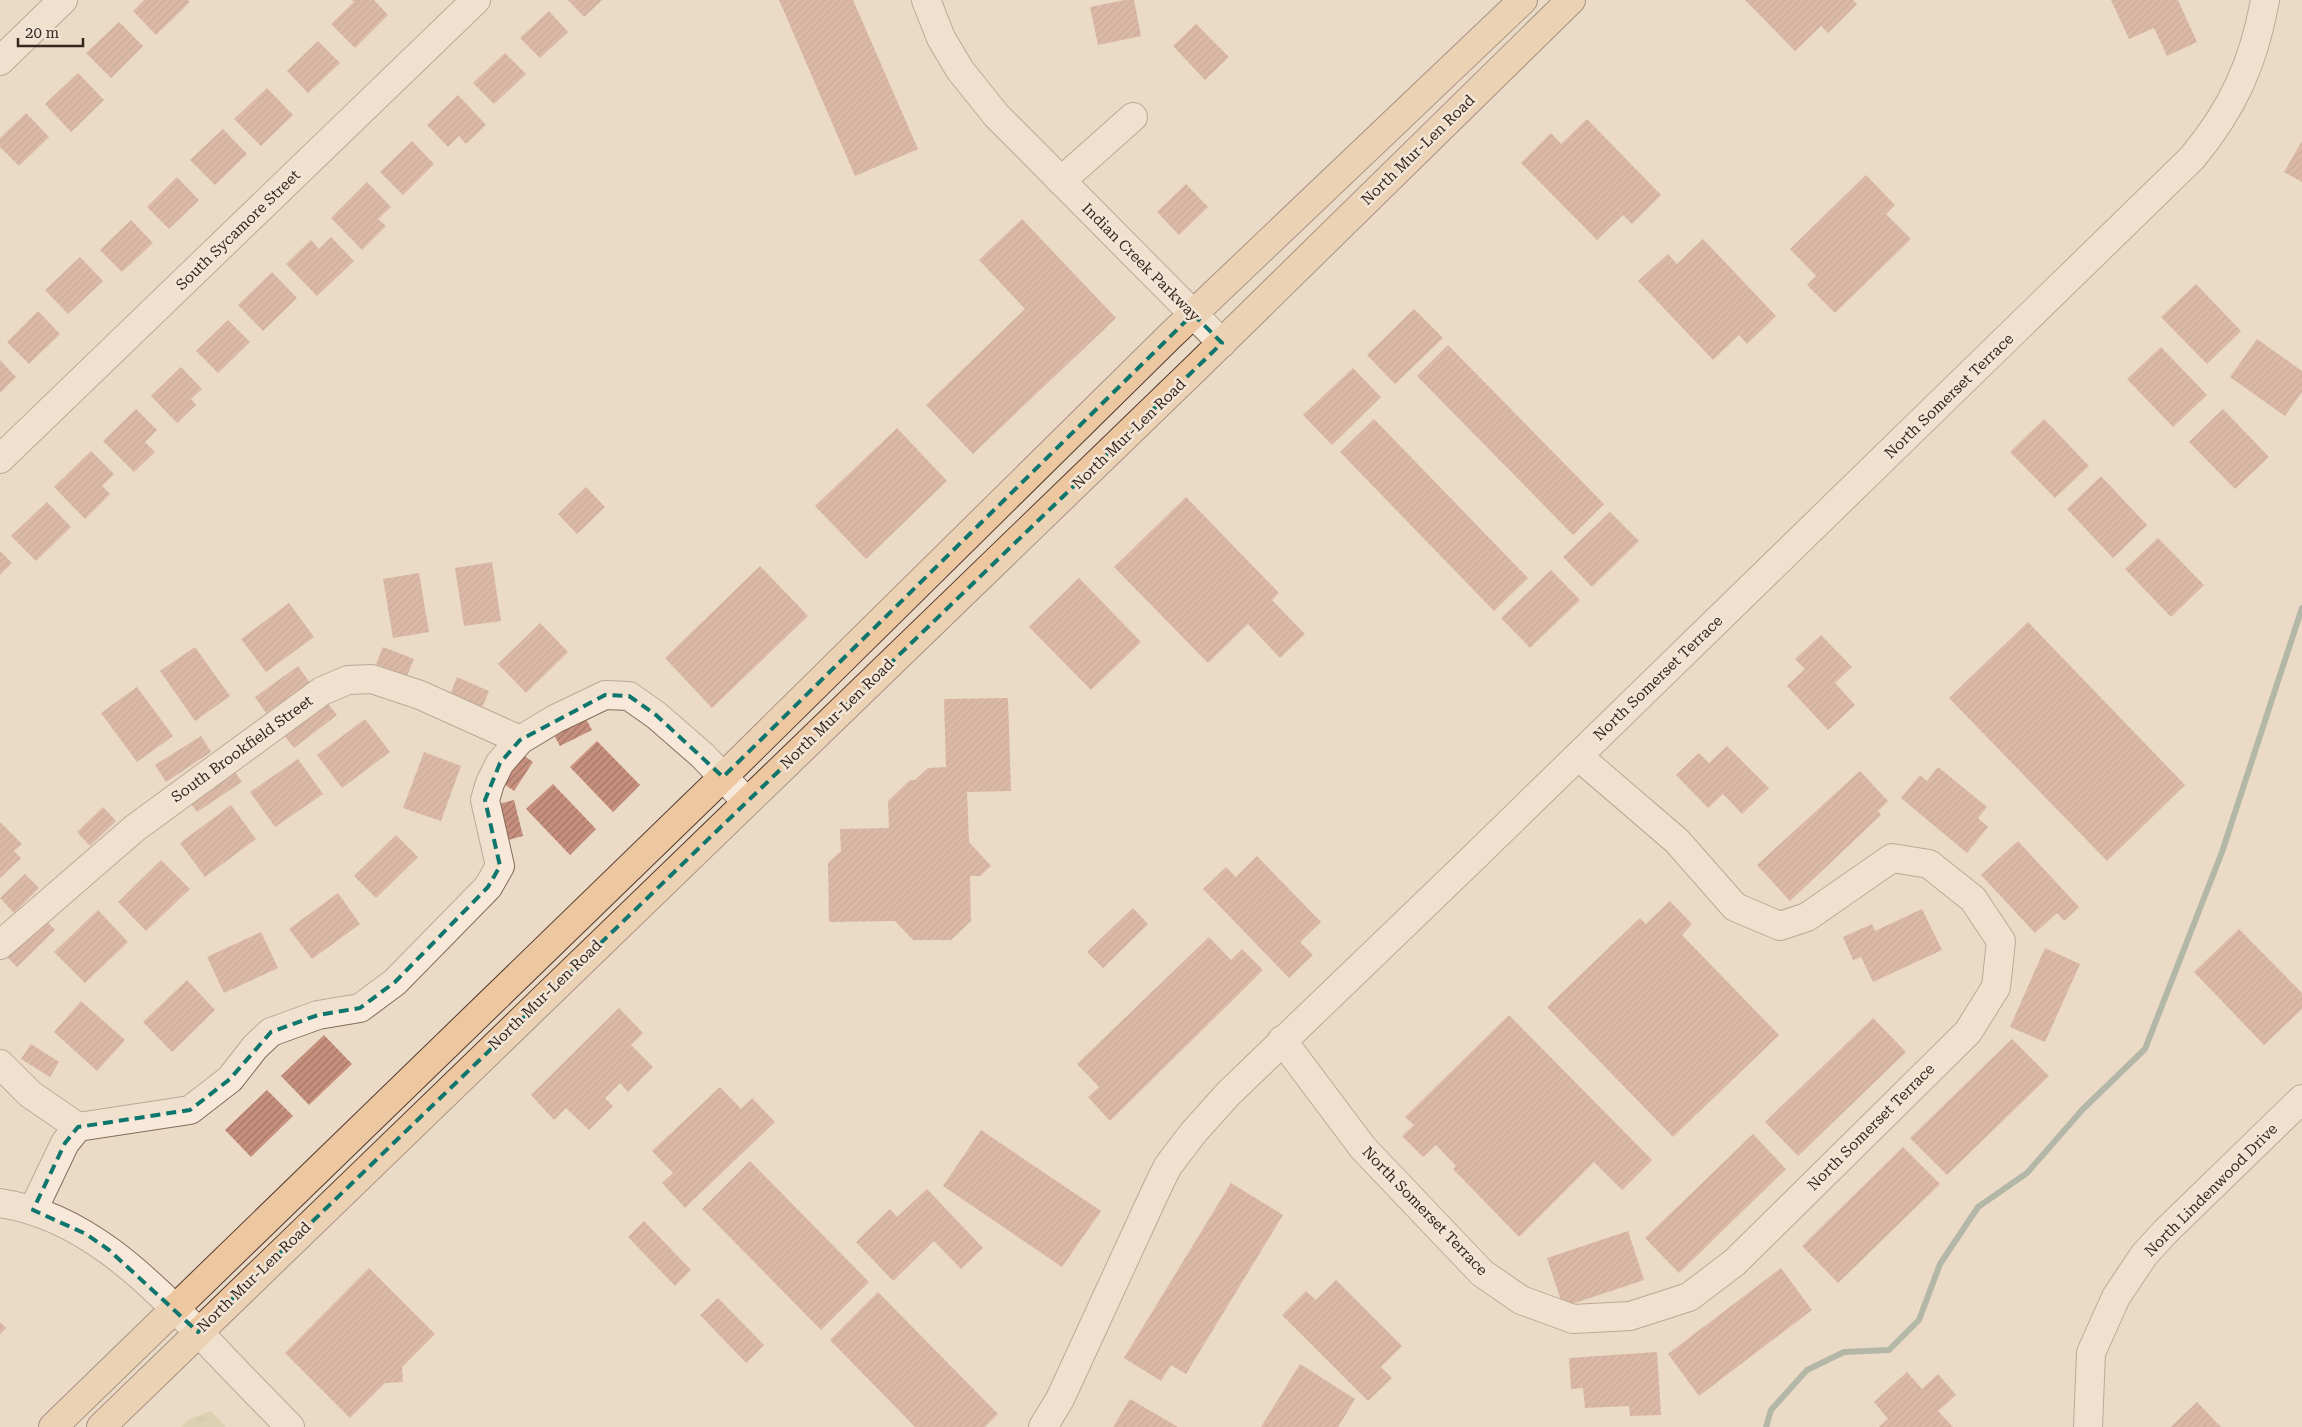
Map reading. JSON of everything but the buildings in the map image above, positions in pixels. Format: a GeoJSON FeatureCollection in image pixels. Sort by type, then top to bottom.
{"type":"FeatureCollection","features":[{"type":"Feature","properties":{"kind":"main road"},"geometry":{"type":"LineString","coordinates":[[53,1427],[723,777],[1193,314],[1522,0]]}},
{"type":"Feature","properties":{"kind":"main road","name":"North Mur-Len Road"},"geometry":{"type":"LineString","coordinates":[[101,1427],[746,801],[1222,343],[1571,0]]}},
{"type":"Feature","properties":{"kind":"street"},"geometry":{"type":"LineString","coordinates":[[0,61],[63,0]]}},
{"type":"Feature","properties":{"kind":"street","name":"South Sycamore Street"},"geometry":{"type":"LineString","coordinates":[[0,459],[476,0]]}},
{"type":"Feature","properties":{"kind":"street","name":"Indian Creek Parkway"},"geometry":{"type":"LineString","coordinates":[[926,0],[941,38],[960,70],[996,115],[1222,343]]}},
{"type":"Feature","properties":{"kind":"street","name":"North Somerset Terrace"},"geometry":{"type":"LineString","coordinates":[[1043,1427],[1060,1398],[1168,1166],[1228,1094],[2192,158],[2212,134],[2243,80],[2254,52],[2265,0]]}},
{"type":"Feature","properties":{"kind":"street"},"geometry":{"type":"LineString","coordinates":[[1061,181],[1134,117]]}},
{"type":"Feature","properties":{"kind":"street","name":"South Brookfield Street"},"geometry":{"type":"LineString","coordinates":[[0,945],[135,828],[322,691],[348,680],[372,678],[420,695],[520,740]]}},
{"type":"Feature","properties":{"kind":"street"},"geometry":{"type":"LineString","coordinates":[[33,1210],[65,1143],[78,1127],[190,1110],[230,1079],[255,1047],[272,1032],[318,1015],[360,1008],[395,982],[488,887],[500,866],[485,800],[490,783],[500,764],[520,740],[555,719],[605,695],[629,696],[656,715],[746,801]]}},
{"type":"Feature","properties":{"kind":"street","name":"North Somerset Terrace"},"geometry":{"type":"LineString","coordinates":[[1282,1040],[1363,1148],[1482,1273],[1521,1300],[1573,1319],[1630,1316],[1689,1297],[1734,1262],[1968,1032],[1996,987],[2002,941],[1973,899],[1929,864],[1892,858],[1807,917],[1780,926],[1735,907],[1677,841],[1578,756]]}},
{"type":"Feature","properties":{"kind":"street"},"geometry":{"type":"LineString","coordinates":[[0,1064],[30,1094],[78,1127]]}},
{"type":"Feature","properties":{"kind":"street","name":"North Lindenwood Drive"},"geometry":{"type":"LineString","coordinates":[[2088,1427],[2091,1353],[2116,1297],[2144,1255],[2165,1232],[2302,1099]]}},
{"type":"Feature","properties":{"kind":"street"},"geometry":{"type":"LineString","coordinates":[[0,1203],[55,1217],[86,1234],[139,1275],[175,1309],[290,1427]]}},
{"type":"Feature","properties":{"kind":"highlighted area"},"geometry":{"type":"Polygon","coordinates":[[[1193,314],[1222,343],[198,1332],[109,1250],[86,1234],[33,1210],[65,1143],[78,1127],[190,1110],[230,1079],[271,1032],[318,1015],[360,1008],[395,982],[488,887],[500,866],[485,800],[500,763],[520,740],[605,695],[629,696],[656,715],[723,777],[1193,314]]]}},
{"type":"Feature","properties":{"kind":"green space"},"geometry":{"type":"Polygon","coordinates":[[[211,1411],[226,1427],[181,1427],[189,1419],[211,1411]]]}},
{"type":"Feature","properties":{"kind":"waterway"},"geometry":{"type":"LineString","coordinates":[[1766,1427],[1771,1410],[1807,1370],[1844,1352],[1889,1350],[1919,1320],[1940,1264],[1978,1207],[2027,1173],[2083,1109],[2145,1049],[2222,852],[2302,608]]}}]}
